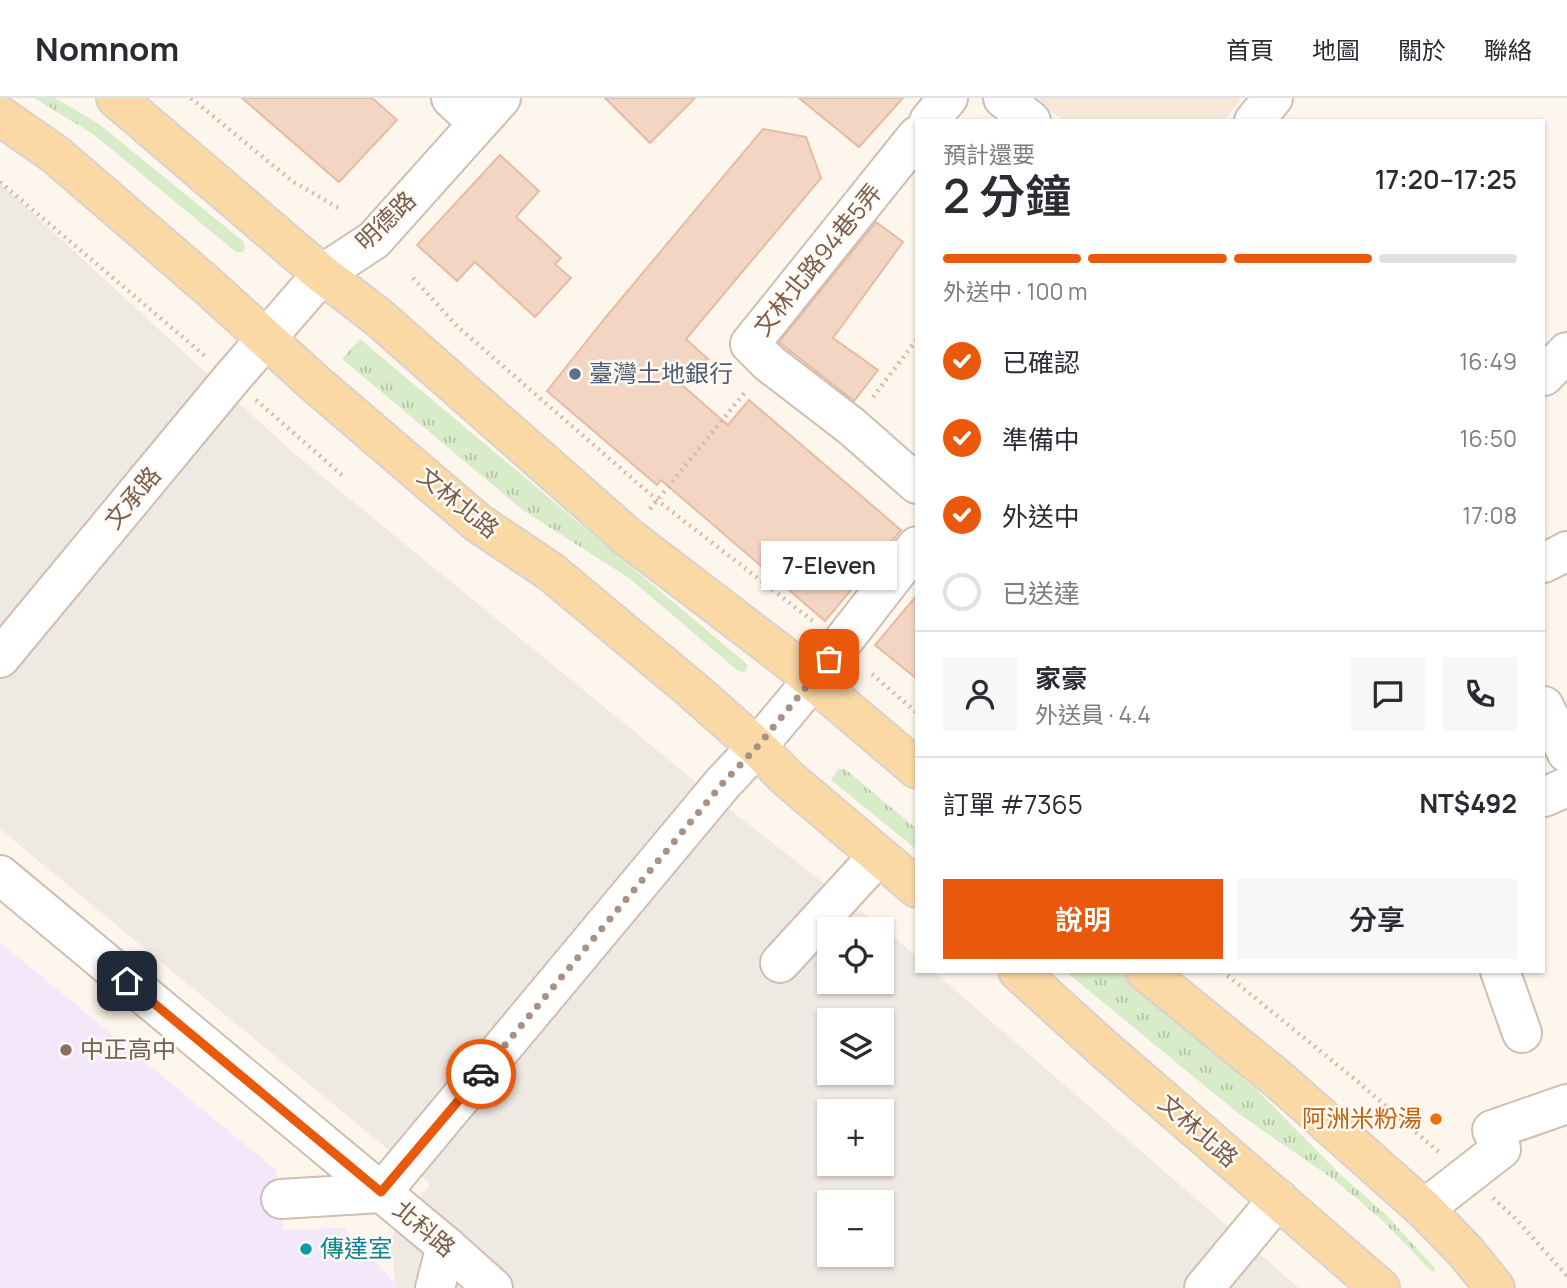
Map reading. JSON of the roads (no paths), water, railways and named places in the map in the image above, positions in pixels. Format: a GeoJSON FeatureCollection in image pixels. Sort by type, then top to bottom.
{"type":"FeatureCollection","features":[{"type":"Feature","properties":{"kind":"main road"},"geometry":{"type":"LineString","coordinates":[[116,98],[322,274],[378,317],[629,538],[813,680],[915,767]]}},
{"type":"Feature","properties":{"kind":"main road","name":"文林北路"},"geometry":{"type":"LineString","coordinates":[[0,116],[56,155],[478,523],[551,572],[690,688],[757,747],[786,777],[915,886]]}},
{"type":"Feature","properties":{"kind":"main road","name":"文林北路"},"geometry":{"type":"LineString","coordinates":[[1020,973],[1380,1288]]}},
{"type":"Feature","properties":{"kind":"main road"},"geometry":{"type":"LineString","coordinates":[[1153,974],[1279,1080],[1424,1209],[1496,1288]]}},
{"type":"Feature","properties":{"kind":"street"},"geometry":{"type":"LineString","coordinates":[[931,119],[948,98]]}},
{"type":"Feature","properties":{"kind":"street"},"geometry":{"type":"LineString","coordinates":[[1003,98],[1029,119]]}},
{"type":"Feature","properties":{"kind":"street"},"geometry":{"type":"LineString","coordinates":[[1256,119],[1273,98]]}},
{"type":"Feature","properties":{"kind":"street","name":"明德路"},"geometry":{"type":"LineString","coordinates":[[266,338],[322,274],[374,240],[477,106]]}},
{"type":"Feature","properties":{"kind":"street","name":"文林北路94巷5弄"},"geometry":{"type":"LineString","coordinates":[[915,138],[750,344],[769,363],[851,426],[915,482]]}},
{"type":"Feature","properties":{"kind":"street","name":"文承路"},"geometry":{"type":"LineString","coordinates":[[0,659],[266,338]]}},
{"type":"Feature","properties":{"kind":"street"},"geometry":{"type":"LineString","coordinates":[[1545,375],[1567,352]]}},
{"type":"Feature","properties":{"kind":"street"},"geometry":{"type":"LineString","coordinates":[[281,1199],[381,1192],[723,783],[813,680],[915,549]]}},
{"type":"Feature","properties":{"kind":"street"},"geometry":{"type":"LineString","coordinates":[[1545,562],[1567,551]]}},
{"type":"Feature","properties":{"kind":"street"},"geometry":{"type":"LineString","coordinates":[[1545,708],[1566,749]]}},
{"type":"Feature","properties":{"kind":"street"},"geometry":{"type":"LineString","coordinates":[[1545,797],[1567,787]]}},
{"type":"Feature","properties":{"kind":"street"},"geometry":{"type":"LineString","coordinates":[[780,963],[878,856]]}},
{"type":"Feature","properties":{"kind":"street","name":"北科路"},"geometry":{"type":"LineString","coordinates":[[0,875],[493,1288]]}},
{"type":"Feature","properties":{"kind":"street"},"geometry":{"type":"LineString","coordinates":[[1501,973],[1522,1032]]}},
{"type":"Feature","properties":{"kind":"street"},"geometry":{"type":"LineString","coordinates":[[1424,1209],[1501,1149],[1492,1130],[1567,1104]]}},
{"type":"Feature","properties":{"kind":"street"},"geometry":{"type":"LineString","coordinates":[[1204,1288],[1278,1199]]}},
{"type":"Feature","properties":{"kind":"street"},"geometry":{"type":"LineString","coordinates":[[435,1288],[446,1246]]}},
{"type":"Feature","properties":{"kind":"place","name":"臺灣土地銀行"},"geometry":{"type":"Point","coordinates":[575,374]}},
{"type":"Feature","properties":{"kind":"place","name":"7-Eleven"},"geometry":{"type":"Point","coordinates":[829,659]}},
{"type":"Feature","properties":{"kind":"place","name":"中正高中"},"geometry":{"type":"Point","coordinates":[66,1050]}},
{"type":"Feature","properties":{"kind":"place","name":"阿洲米粉湯"},"geometry":{"type":"Point","coordinates":[1436,1119]}},
{"type":"Feature","properties":{"kind":"place","name":"傳達室"},"geometry":{"type":"Point","coordinates":[306,1249]}}]}
